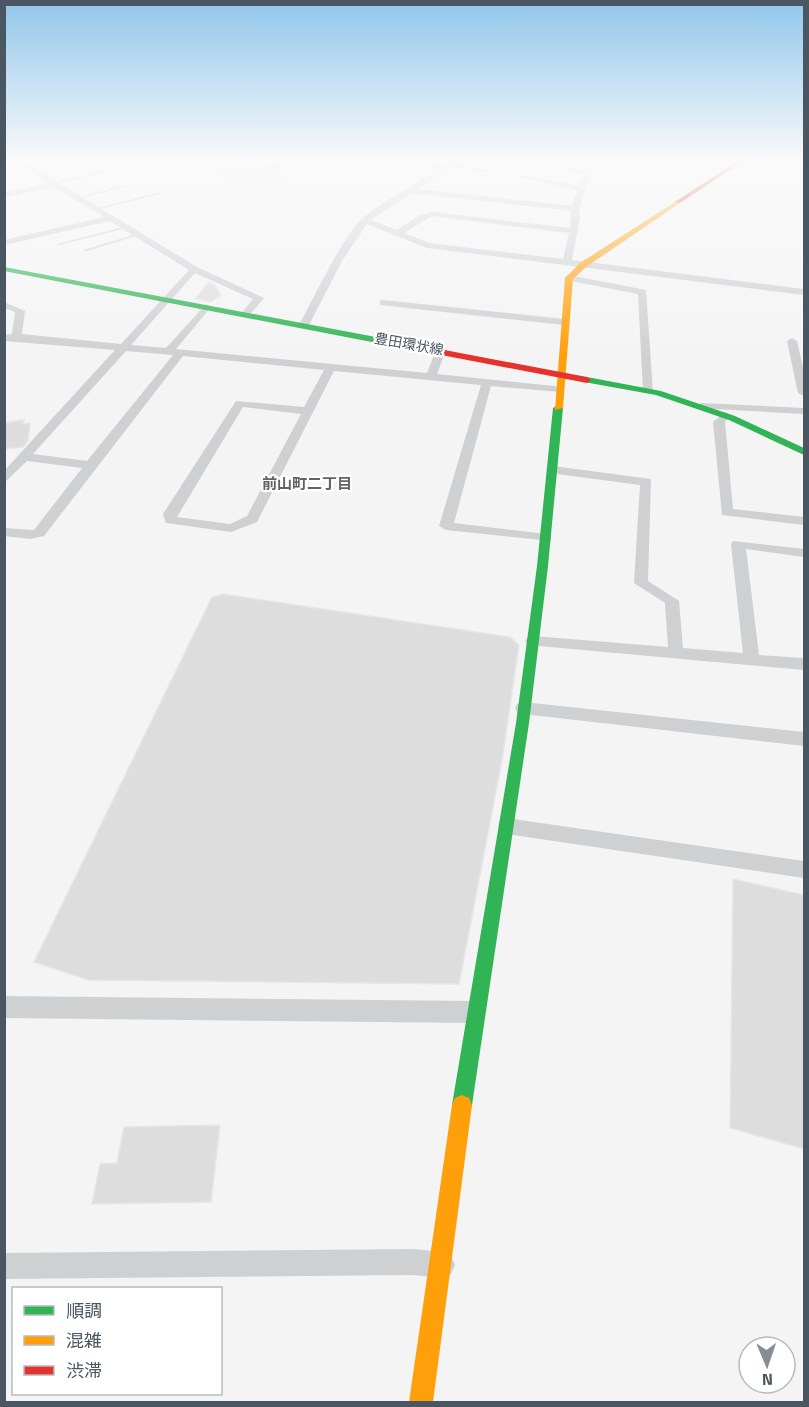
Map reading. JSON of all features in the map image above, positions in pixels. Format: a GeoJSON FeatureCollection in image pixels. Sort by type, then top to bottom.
{"type":"FeatureCollection","features":[{"type":"Feature","properties":{"kind":"street"},"geometry":{"type":"LineString","coordinates":[[4,243],[87,224]]}},
{"type":"Feature","properties":{"kind":"street"},"geometry":{"type":"LineString","coordinates":[[120,224],[194,269],[259,298],[245,315]]}},
{"type":"Feature","properties":{"kind":"street"},"geometry":{"type":"LineString","coordinates":[[304,325],[338,261],[363,224]]}},
{"type":"Feature","properties":{"kind":"street"},"geometry":{"type":"LineString","coordinates":[[374,224],[427,245],[804,292]]}},
{"type":"Feature","properties":{"kind":"street"},"geometry":{"type":"LineString","coordinates":[[397,233],[413,224]]}},
{"type":"Feature","properties":{"kind":"street"},"geometry":{"type":"LineString","coordinates":[[513,224],[574,231]]}},
{"type":"Feature","properties":{"kind":"street"},"geometry":{"type":"LineString","coordinates":[[567,263],[574,224]]}},
{"type":"Feature","properties":{"kind":"street"},"geometry":{"type":"LineString","coordinates":[[421,1402],[442,1265],[474,1012],[507,826],[533,641],[553,470],[569,278],[583,265],[646,224]]}},
{"type":"Feature","properties":{"kind":"street","name":"豊田環状線"},"geometry":{"type":"LineString","coordinates":[[4,269],[649,391],[725,415],[804,452]]}},
{"type":"Feature","properties":{"kind":"street"},"geometry":{"type":"LineString","coordinates":[[4,479],[194,269]]}},
{"type":"Feature","properties":{"kind":"street"},"geometry":{"type":"LineString","coordinates":[[569,278],[643,292],[649,391]]}},
{"type":"Feature","properties":{"kind":"street"},"geometry":{"type":"LineString","coordinates":[[383,303],[564,322]]}},
{"type":"Feature","properties":{"kind":"street"},"geometry":{"type":"LineString","coordinates":[[5,304],[20,311],[17,337]]}},
{"type":"Feature","properties":{"kind":"street"},"geometry":{"type":"LineString","coordinates":[[4,532],[30,535],[39,533],[206,307]]}},
{"type":"Feature","properties":{"kind":"street"},"geometry":{"type":"LineString","coordinates":[[4,338],[17,337],[560,389]]}},
{"type":"Feature","properties":{"kind":"street"},"geometry":{"type":"LineString","coordinates":[[792,341],[804,393]]}},
{"type":"Feature","properties":{"kind":"street"},"geometry":{"type":"LineString","coordinates":[[431,376],[441,350]]}},
{"type":"Feature","properties":{"kind":"street"},"geometry":{"type":"LineString","coordinates":[[306,411],[240,404],[170,514],[171,520],[231,528],[252,519],[331,366]]}},
{"type":"Feature","properties":{"kind":"street"},"geometry":{"type":"LineString","coordinates":[[488,382],[446,526],[546,538]]}},
{"type":"Feature","properties":{"kind":"street"},"geometry":{"type":"LineString","coordinates":[[701,406],[804,411]]}},
{"type":"Feature","properties":{"kind":"street"},"geometry":{"type":"LineString","coordinates":[[725,415],[719,422],[727,512],[804,521]]}},
{"type":"Feature","properties":{"kind":"street"},"geometry":{"type":"LineString","coordinates":[[25,457],[90,465]]}},
{"type":"Feature","properties":{"kind":"street"},"geometry":{"type":"LineString","coordinates":[[553,470],[647,482],[641,583],[672,601],[676,652]]}},
{"type":"Feature","properties":{"kind":"street"},"geometry":{"type":"LineString","coordinates":[[752,660],[738,544],[804,553]]}},
{"type":"Feature","properties":{"kind":"street"},"geometry":{"type":"LineString","coordinates":[[533,641],[804,664]]}},
{"type":"Feature","properties":{"kind":"street"},"geometry":{"type":"LineString","coordinates":[[523,708],[804,739]]}},
{"type":"Feature","properties":{"kind":"street"},"geometry":{"type":"LineString","coordinates":[[507,826],[804,870]]}},
{"type":"Feature","properties":{"kind":"street"},"geometry":{"type":"LineString","coordinates":[[4,1007],[474,1012]]}},
{"type":"Feature","properties":{"kind":"street"},"geometry":{"type":"LineString","coordinates":[[4,1266],[401,1262],[442,1265]]}},
{"type":"Feature","properties":{"kind":"lane"},"geometry":{"type":"LineString","coordinates":[[59,244],[126,227]]}},
{"type":"Feature","properties":{"kind":"lane"},"geometry":{"type":"LineString","coordinates":[[85,250],[138,235]]}},
{"type":"Feature","properties":{"kind":"building"},"geometry":{"type":"Polygon","coordinates":[[[209,282],[215,285],[221,295],[211,302],[195,299],[209,282]]]}},
{"type":"Feature","properties":{"kind":"building"},"geometry":{"type":"Polygon","coordinates":[[[24,420],[23,424],[30,423],[28,441],[23,447],[4,449],[4,423],[24,420]]]}},
{"type":"Feature","properties":{"kind":"building"},"geometry":{"type":"Polygon","coordinates":[[[223,594],[510,637],[519,645],[502,760],[459,984],[88,980],[34,962],[212,597],[223,594]]]}},
{"type":"Feature","properties":{"kind":"building"},"geometry":{"type":"Polygon","coordinates":[[[733,879],[804,895],[804,1149],[730,1128],[733,879]]]}},
{"type":"Feature","properties":{"kind":"building"},"geometry":{"type":"Polygon","coordinates":[[[220,1125],[211,1202],[92,1204],[100,1164],[117,1163],[124,1127],[220,1125]]]}},
{"type":"Feature","properties":{"kind":"traffic: fast"},"geometry":{"type":"LineString","coordinates":[[4,269],[434,351]]}},
{"type":"Feature","properties":{"kind":"traffic: fast"},"geometry":{"type":"LineString","coordinates":[[587,380],[658,393],[732,418],[804,452]]}},
{"type":"Feature","properties":{"kind":"traffic: fast"},"geometry":{"type":"LineString","coordinates":[[462,1105],[523,723],[558,408]]}},
{"type":"Feature","properties":{"kind":"traffic: slow"},"geometry":{"type":"LineString","coordinates":[[558,408],[569,278],[583,265],[645,224]]}},
{"type":"Feature","properties":{"kind":"traffic: slow"},"geometry":{"type":"LineString","coordinates":[[421,1402],[462,1105]]}},
{"type":"Feature","properties":{"kind":"traffic: jam"},"geometry":{"type":"LineString","coordinates":[[434,351],[587,380]]}},
{"type":"Feature","properties":{"kind":"district","name":"前山町二丁目"},"geometry":{"type":"Point","coordinates":[307,484]}}]}
